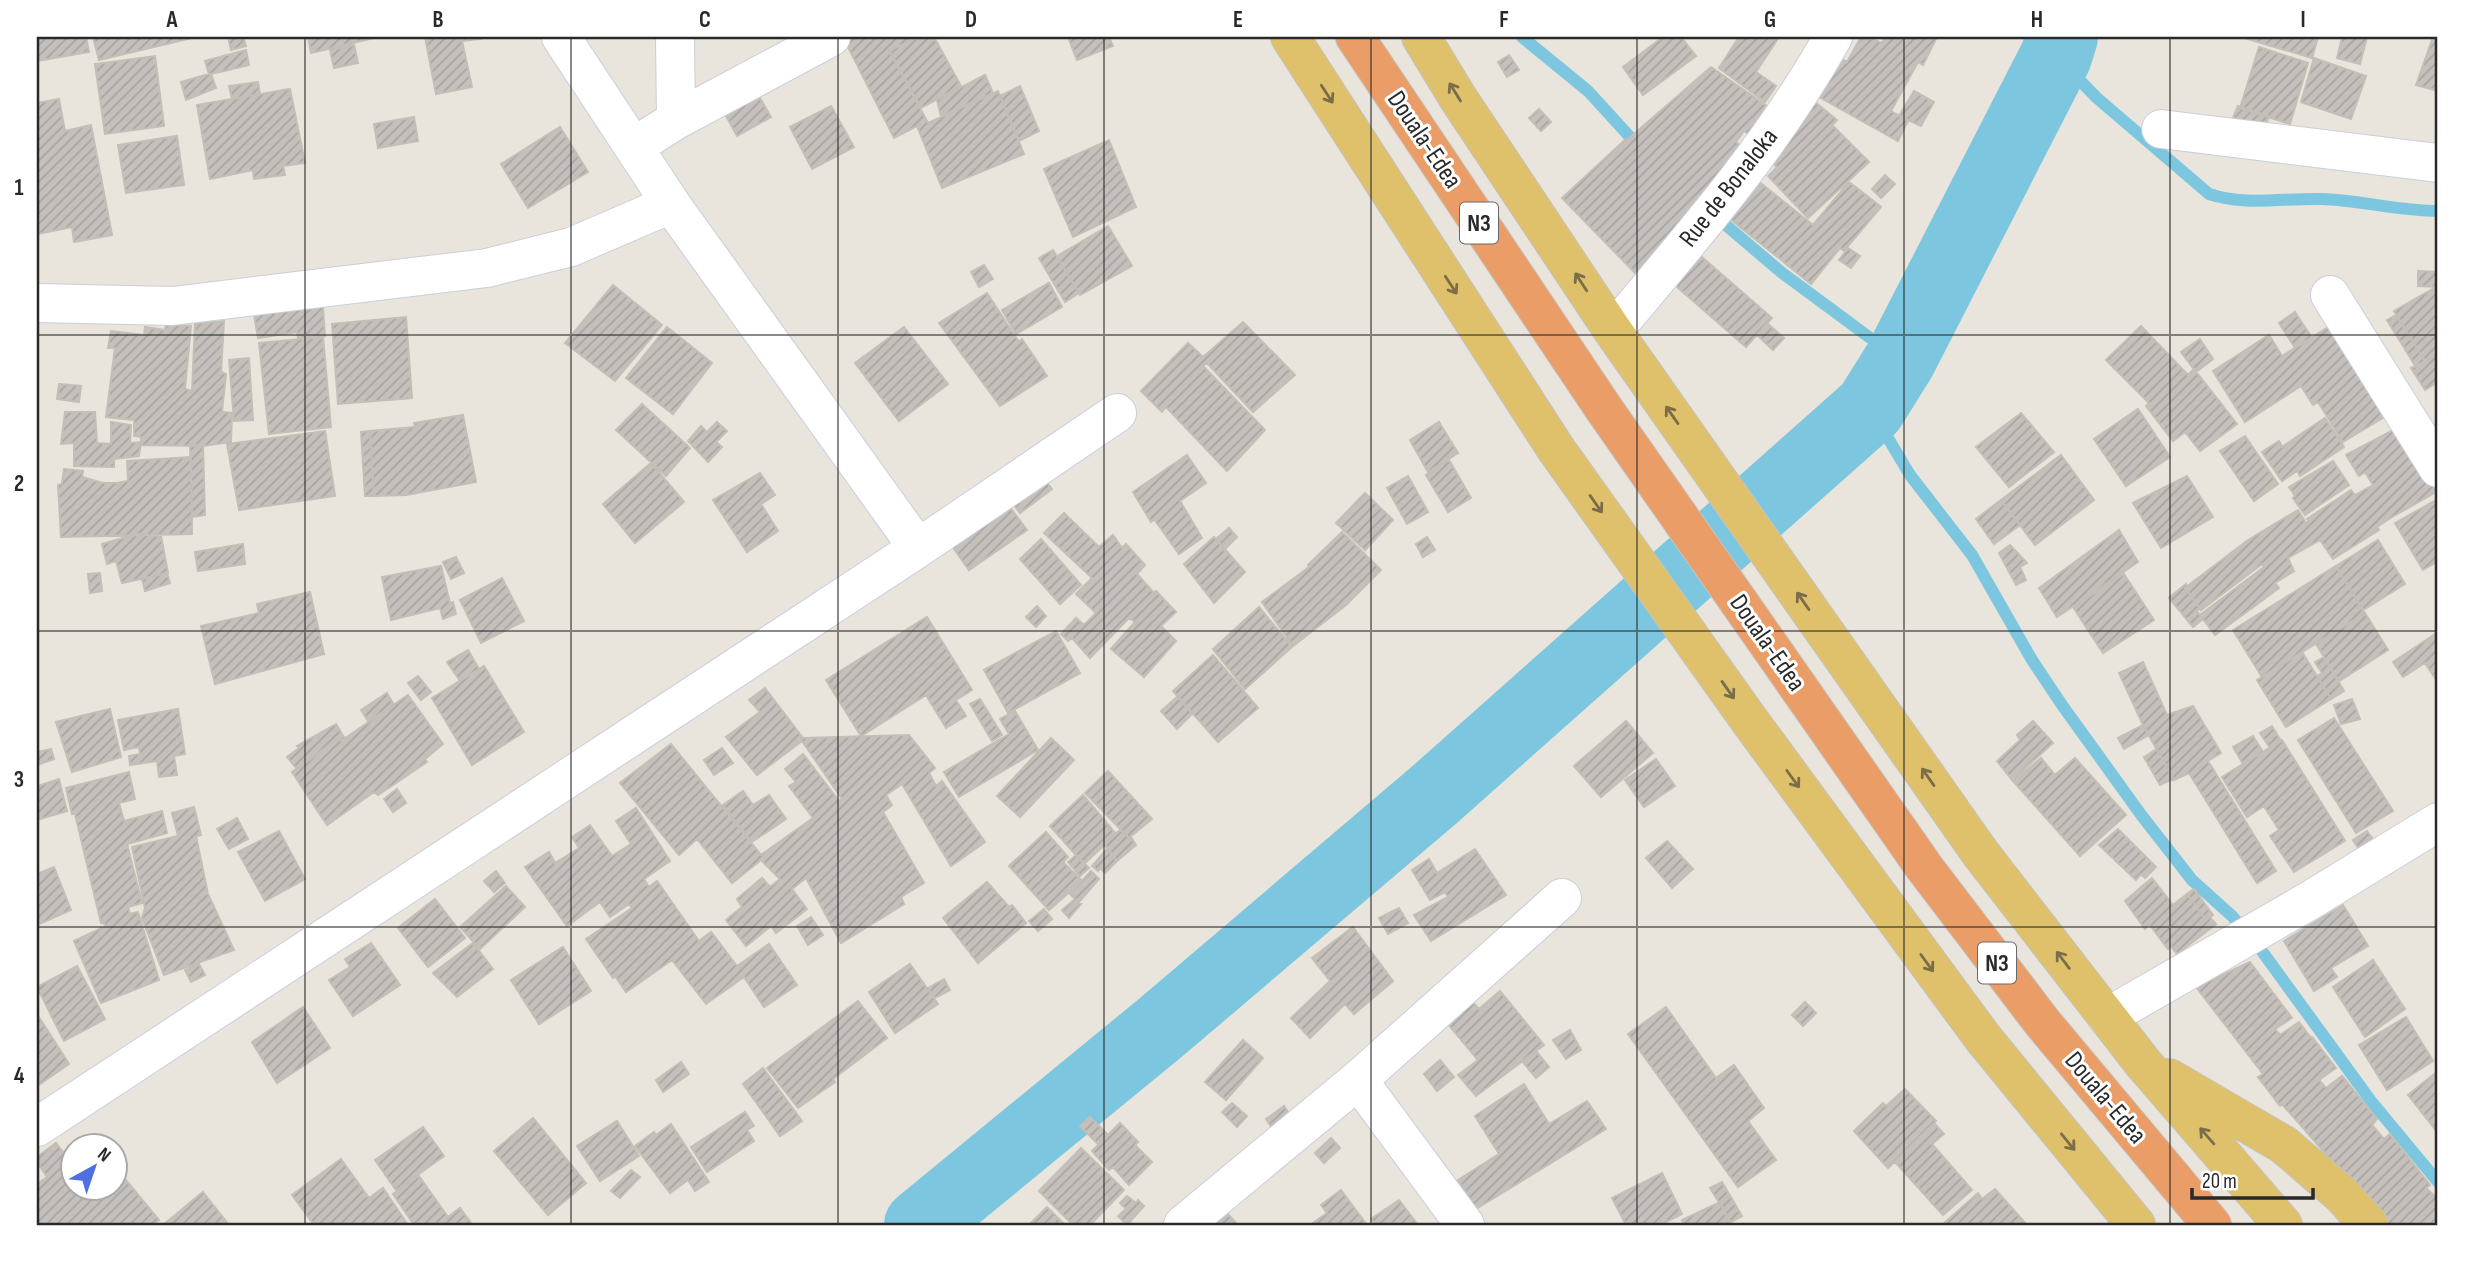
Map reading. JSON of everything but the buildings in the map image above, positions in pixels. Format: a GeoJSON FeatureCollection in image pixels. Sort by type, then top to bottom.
{"type":"FeatureCollection","features":[{"type":"Feature","properties":{"kind":"highway","name":"Douala-Edea"},"geometry":{"type":"LineString","coordinates":[[1354,37],[1604,409],[1924,867],[2042,1022],[2212,1225]]}},
{"type":"Feature","properties":{"kind":"main road"},"geometry":{"type":"LineString","coordinates":[[1290,37],[1556,449],[1752,724],[1983,1038],[2136,1225]]}},
{"type":"Feature","properties":{"kind":"main road"},"geometry":{"type":"LineString","coordinates":[[1422,37],[1458,98],[1613,331],[1982,853],[2143,1063],[2283,1225]]}},
{"type":"Feature","properties":{"kind":"main road"},"geometry":{"type":"LineString","coordinates":[[2143,1063],[2284,1145],[2342,1195],[2369,1225]]}},
{"type":"Feature","properties":{"kind":"street"},"geometry":{"type":"LineString","coordinates":[[561,37],[671,204],[918,548]]}},
{"type":"Feature","properties":{"kind":"street"},"geometry":{"type":"LineString","coordinates":[[675,37],[676,120]]}},
{"type":"Feature","properties":{"kind":"street"},"geometry":{"type":"LineString","coordinates":[[635,146],[676,120],[831,37]]}},
{"type":"Feature","properties":{"kind":"street","name":"Rue de Bonaloka"},"geometry":{"type":"LineString","coordinates":[[1613,331],[1734,187],[1804,89],[1833,37]]}},
{"type":"Feature","properties":{"kind":"street"},"geometry":{"type":"LineString","coordinates":[[2161,129],[2438,163]]}},
{"type":"Feature","properties":{"kind":"street"},"geometry":{"type":"LineString","coordinates":[[37,303],[173,306],[487,268],[571,247],[671,204]]}},
{"type":"Feature","properties":{"kind":"street"},"geometry":{"type":"LineString","coordinates":[[2330,295],[2438,468]]}},
{"type":"Feature","properties":{"kind":"street"},"geometry":{"type":"LineString","coordinates":[[37,1127],[918,548],[1117,413]]}},
{"type":"Feature","properties":{"kind":"street"},"geometry":{"type":"LineString","coordinates":[[2107,1017],[2309,901],[2438,822]]}},
{"type":"Feature","properties":{"kind":"street"},"geometry":{"type":"LineString","coordinates":[[1183,1225],[1358,1080],[1562,898]]}},
{"type":"Feature","properties":{"kind":"street"},"geometry":{"type":"LineString","coordinates":[[1358,1080],[1465,1225]]}},
{"type":"Feature","properties":{"kind":"waterway"},"geometry":{"type":"LineString","coordinates":[[1522,37],[1588,91],[1641,149]]}},
{"type":"Feature","properties":{"kind":"waterway"},"geometry":{"type":"LineString","coordinates":[[920,1225],[1159,1029],[1433,796],[1870,408],[1900,360],[2056,56],[2062,37]]}},
{"type":"Feature","properties":{"kind":"waterway"},"geometry":{"type":"LineString","coordinates":[[2056,56],[2097,98],[2209,194],[2236,200],[2336,200],[2438,211]]}},
{"type":"Feature","properties":{"kind":"waterway"},"geometry":{"type":"LineString","coordinates":[[1714,215],[1781,272],[1900,360]]}},
{"type":"Feature","properties":{"kind":"waterway"},"geometry":{"type":"LineString","coordinates":[[1870,408],[1910,475],[1972,555],[2032,660],[2142,816],[2192,880],[2232,916],[2256,943],[2371,1101],[2438,1182]]}}]}
